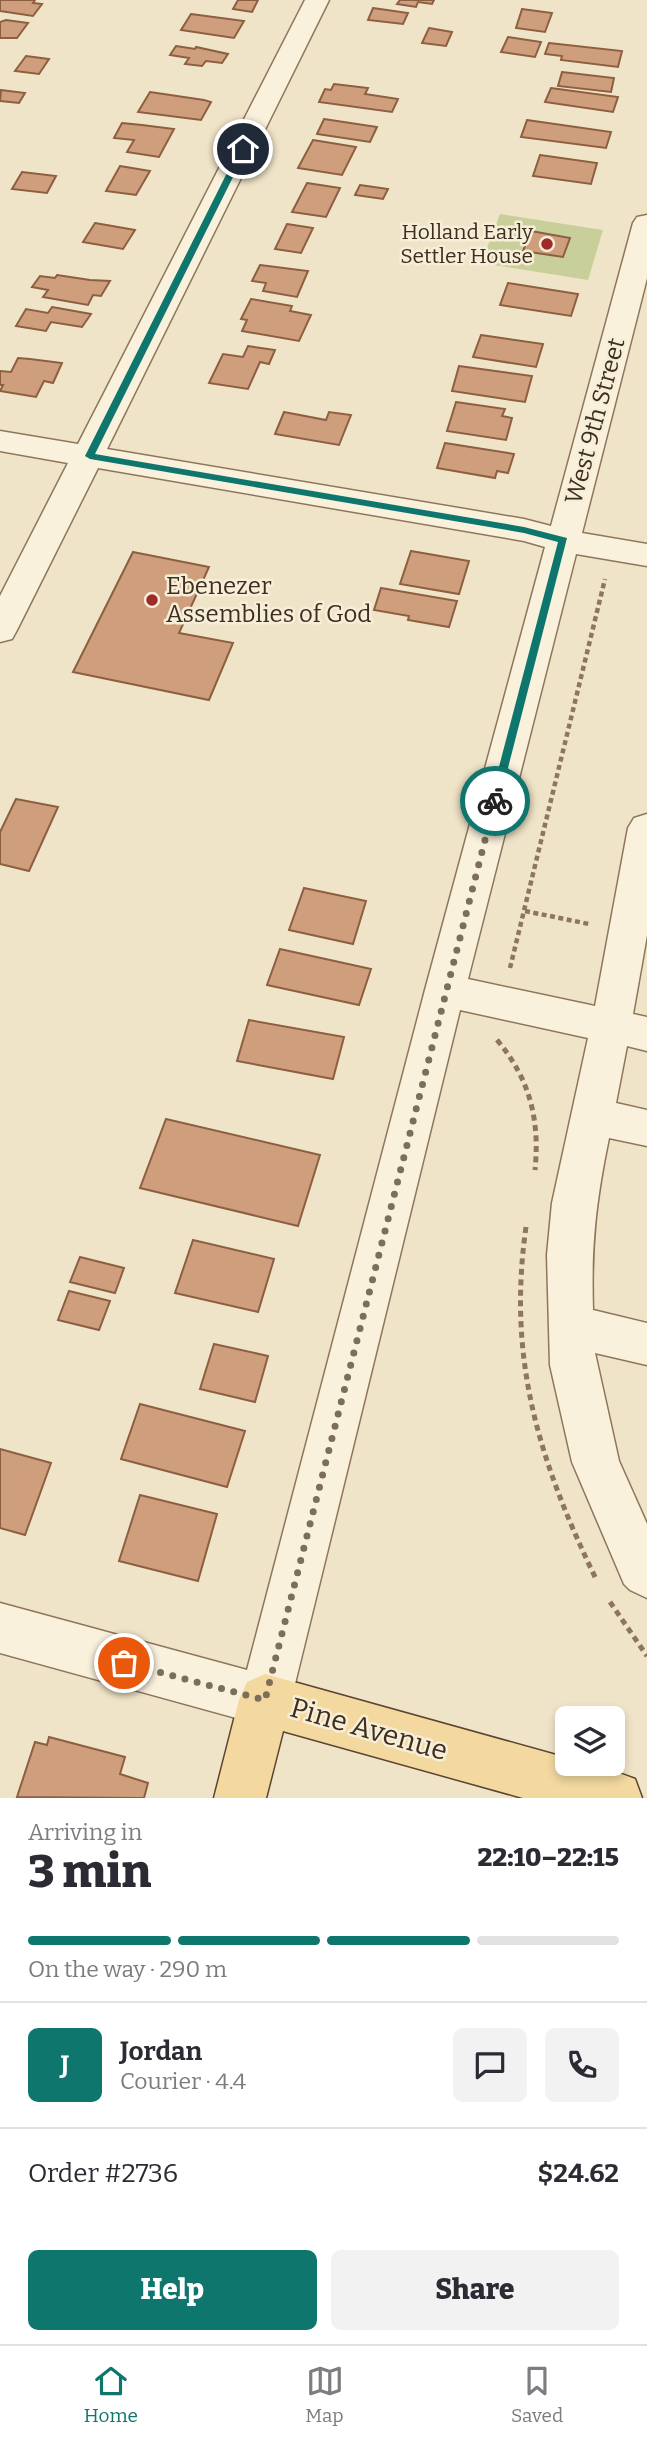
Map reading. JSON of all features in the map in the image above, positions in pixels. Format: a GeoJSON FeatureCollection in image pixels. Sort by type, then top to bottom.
{"type":"FeatureCollection","features":[{"type":"Feature","properties":{"kind":"main road","name":"West 9th Street"},"geometry":{"type":"LineString","coordinates":[[240,1798],[265,1700]]}},
{"type":"Feature","properties":{"kind":"main road","name":"Pine Avenue"},"geometry":{"type":"LineString","coordinates":[[265,1700],[616,1798]]}},
{"type":"Feature","properties":{"kind":"street"},"geometry":{"type":"LineString","coordinates":[[0,630],[90,456],[317,0]]}},
{"type":"Feature","properties":{"kind":"street","name":"West 9th Street"},"geometry":{"type":"LineString","coordinates":[[265,1700],[446,990],[647,223]]}},
{"type":"Feature","properties":{"kind":"street"},"geometry":{"type":"LineString","coordinates":[[0,440],[510,527],[564,541],[647,555]]}},
{"type":"Feature","properties":{"kind":"street"},"geometry":{"type":"LineString","coordinates":[[647,828],[633,953],[629,1030],[593,1116],[575,1203],[569,1255],[573,1365],[596,1462],[641,1567],[647,1573]]}},
{"type":"Feature","properties":{"kind":"street"},"geometry":{"type":"LineString","coordinates":[[446,990],[629,1030]]}},
{"type":"Feature","properties":{"kind":"street"},"geometry":{"type":"LineString","coordinates":[[593,1116],[647,1128]]}},
{"type":"Feature","properties":{"kind":"street"},"geometry":{"type":"LineString","coordinates":[[571,1326],[647,1344]]}},
{"type":"Feature","properties":{"kind":"street","name":"Pine Avenue"},"geometry":{"type":"LineString","coordinates":[[0,1628],[265,1700]]}},
{"type":"Feature","properties":{"kind":"path"},"geometry":{"type":"LineString","coordinates":[[502,1002],[607,572]]}},
{"type":"Feature","properties":{"kind":"path"},"geometry":{"type":"LineString","coordinates":[[525,911],[633,953]]}},
{"type":"Feature","properties":{"kind":"green space"},"geometry":{"type":"Polygon","coordinates":[[[500,214],[603,230],[588,280],[481,263],[500,214]]]}},
{"type":"Feature","properties":{"kind":"building"},"geometry":{"type":"Polygon","coordinates":[[[0,0],[35,0],[33,3],[42,4],[33,16],[0,11],[0,0]]]}},
{"type":"Feature","properties":{"kind":"building"},"geometry":{"type":"Polygon","coordinates":[[[238,0],[258,0],[252,12],[233,9],[238,0]]]}},
{"type":"Feature","properties":{"kind":"building"},"geometry":{"type":"Polygon","coordinates":[[[400,0],[434,0],[432,4],[418,2],[416,7],[397,4],[400,0]]]}},
{"type":"Feature","properties":{"kind":"building"},"geometry":{"type":"Polygon","coordinates":[[[373,8],[408,13],[403,24],[368,20],[373,8]]]}},
{"type":"Feature","properties":{"kind":"building"},"geometry":{"type":"Polygon","coordinates":[[[522,9],[552,13],[545,32],[516,28],[522,9]]]}},
{"type":"Feature","properties":{"kind":"building"},"geometry":{"type":"Polygon","coordinates":[[[191,14],[244,21],[234,38],[181,30],[191,14]]]}},
{"type":"Feature","properties":{"kind":"building"},"geometry":{"type":"Polygon","coordinates":[[[6,20],[28,23],[17,38],[0,38],[0,22],[6,20]]]}},
{"type":"Feature","properties":{"kind":"building"},"geometry":{"type":"Polygon","coordinates":[[[429,28],[452,32],[446,46],[422,43],[429,28]]]}},
{"type":"Feature","properties":{"kind":"building"},"geometry":{"type":"Polygon","coordinates":[[[508,37],[541,42],[535,57],[501,52],[508,37]]]}},
{"type":"Feature","properties":{"kind":"building"},"geometry":{"type":"Polygon","coordinates":[[[549,43],[622,51],[618,67],[561,60],[562,56],[545,54],[549,43]]]}},
{"type":"Feature","properties":{"kind":"building"},"geometry":{"type":"Polygon","coordinates":[[[176,46],[228,54],[222,63],[206,61],[202,66],[185,64],[189,58],[170,55],[176,46]]]}},
{"type":"Feature","properties":{"kind":"building"},"geometry":{"type":"Polygon","coordinates":[[[26,56],[49,59],[39,74],[15,71],[26,56]]]}},
{"type":"Feature","properties":{"kind":"building"},"geometry":{"type":"Polygon","coordinates":[[[562,72],[614,78],[611,92],[558,86],[562,72]]]}},
{"type":"Feature","properties":{"kind":"building"},"geometry":{"type":"Polygon","coordinates":[[[334,84],[368,88],[365,94],[398,99],[392,112],[319,102],[325,89],[331,90],[334,84]]]}},
{"type":"Feature","properties":{"kind":"building"},"geometry":{"type":"Polygon","coordinates":[[[551,88],[618,97],[613,112],[545,102],[551,88]]]}},
{"type":"Feature","properties":{"kind":"building"},"geometry":{"type":"Polygon","coordinates":[[[1,90],[25,93],[19,103],[0,101],[1,90]]]}},
{"type":"Feature","properties":{"kind":"building"},"geometry":{"type":"Polygon","coordinates":[[[150,92],[211,102],[201,120],[138,112],[150,92]]]}},
{"type":"Feature","properties":{"kind":"building"},"geometry":{"type":"Polygon","coordinates":[[[324,119],[377,127],[370,142],[317,134],[324,119]]]}},
{"type":"Feature","properties":{"kind":"building"},"geometry":{"type":"Polygon","coordinates":[[[527,120],[611,132],[606,148],[521,137],[527,120]]]}},
{"type":"Feature","properties":{"kind":"building"},"geometry":{"type":"Polygon","coordinates":[[[122,123],[174,129],[159,157],[127,152],[134,140],[114,138],[122,123]]]}},
{"type":"Feature","properties":{"kind":"building"},"geometry":{"type":"Polygon","coordinates":[[[313,140],[356,147],[342,175],[298,168],[313,140]]]}},
{"type":"Feature","properties":{"kind":"building"},"geometry":{"type":"Polygon","coordinates":[[[540,155],[597,163],[591,184],[533,176],[540,155]]]}},
{"type":"Feature","properties":{"kind":"building"},"geometry":{"type":"Polygon","coordinates":[[[120,166],[150,171],[136,195],[106,191],[120,166]]]}},
{"type":"Feature","properties":{"kind":"building"},"geometry":{"type":"Polygon","coordinates":[[[22,172],[56,176],[47,193],[12,189],[22,172]]]}},
{"type":"Feature","properties":{"kind":"building"},"geometry":{"type":"Polygon","coordinates":[[[307,183],[340,188],[326,217],[292,212],[307,183]]]}},
{"type":"Feature","properties":{"kind":"building"},"geometry":{"type":"Polygon","coordinates":[[[360,185],[388,189],[383,199],[355,195],[360,185]]]}},
{"type":"Feature","properties":{"kind":"building"},"geometry":{"type":"Polygon","coordinates":[[[95,223],[135,230],[123,249],[83,242],[95,223]]]}},
{"type":"Feature","properties":{"kind":"building"},"geometry":{"type":"Polygon","coordinates":[[[287,224],[313,228],[301,253],[275,249],[287,224]]]}},
{"type":"Feature","properties":{"kind":"building","name":"Holland Early Settler House"},"geometry":{"type":"Polygon","coordinates":[[[531,231],[570,238],[563,257],[523,251],[531,231]]]}},
{"type":"Feature","properties":{"kind":"building"},"geometry":{"type":"Polygon","coordinates":[[[260,265],[308,271],[297,297],[263,291],[266,283],[252,281],[260,265]]]}},
{"type":"Feature","properties":{"kind":"building"},"geometry":{"type":"Polygon","coordinates":[[[57,275],[110,281],[101,296],[93,295],[88,305],[43,297],[48,290],[32,287],[40,276],[55,278],[57,275]]]}},
{"type":"Feature","properties":{"kind":"building"},"geometry":{"type":"Polygon","coordinates":[[[508,283],[578,294],[571,316],[500,305],[508,283]]]}},
{"type":"Feature","properties":{"kind":"building"},"geometry":{"type":"Polygon","coordinates":[[[251,299],[292,306],[290,311],[311,315],[299,341],[242,331],[247,320],[241,319],[251,299]]]}},
{"type":"Feature","properties":{"kind":"building"},"geometry":{"type":"Polygon","coordinates":[[[52,307],[91,314],[82,327],[51,322],[46,331],[16,326],[26,309],[48,313],[52,307]]]}},
{"type":"Feature","properties":{"kind":"building"},"geometry":{"type":"Polygon","coordinates":[[[481,335],[543,344],[536,367],[473,357],[481,335]]]}},
{"type":"Feature","properties":{"kind":"building"},"geometry":{"type":"Polygon","coordinates":[[[248,346],[275,350],[269,364],[260,362],[248,389],[209,383],[223,354],[243,357],[248,346]]]}},
{"type":"Feature","properties":{"kind":"building"},"geometry":{"type":"Polygon","coordinates":[[[18,358],[62,363],[53,383],[44,381],[36,397],[0,391],[3,385],[0,385],[0,371],[11,372],[18,358]]]}},
{"type":"Feature","properties":{"kind":"building"},"geometry":{"type":"Polygon","coordinates":[[[459,366],[532,376],[525,402],[452,391],[459,366]]]}},
{"type":"Feature","properties":{"kind":"building"},"geometry":{"type":"Polygon","coordinates":[[[456,402],[505,409],[502,416],[512,418],[506,440],[447,431],[456,402]]]}},
{"type":"Feature","properties":{"kind":"building"},"geometry":{"type":"Polygon","coordinates":[[[284,412],[326,420],[329,412],[351,415],[339,445],[275,434],[284,412]]]}},
{"type":"Feature","properties":{"kind":"building"},"geometry":{"type":"Polygon","coordinates":[[[445,443],[514,454],[508,473],[497,471],[495,478],[437,468],[445,443]]]}},
{"type":"Feature","properties":{"kind":"building"},"geometry":{"type":"Polygon","coordinates":[[[411,551],[469,561],[459,594],[400,584],[411,551]]]}},
{"type":"Feature","properties":{"kind":"building","name":"Ebenezer Assemblies of God"},"geometry":{"type":"Polygon","coordinates":[[[133,552],[209,567],[179,633],[233,643],[209,700],[73,672],[133,552]]]}},
{"type":"Feature","properties":{"kind":"building"},"geometry":{"type":"Polygon","coordinates":[[[381,588],[457,601],[449,627],[408,620],[409,616],[374,610],[381,588]]]}},
{"type":"Feature","properties":{"kind":"building"},"geometry":{"type":"Polygon","coordinates":[[[16,799],[58,807],[29,871],[0,864],[0,832],[16,799]]]}},
{"type":"Feature","properties":{"kind":"building"},"geometry":{"type":"Polygon","coordinates":[[[304,888],[366,901],[353,944],[289,930],[304,888]]]}},
{"type":"Feature","properties":{"kind":"building"},"geometry":{"type":"Polygon","coordinates":[[[280,949],[371,969],[359,1005],[267,985],[280,949]]]}},
{"type":"Feature","properties":{"kind":"building"},"geometry":{"type":"Polygon","coordinates":[[[249,1020],[344,1037],[333,1079],[237,1061],[249,1020]]]}},
{"type":"Feature","properties":{"kind":"building"},"geometry":{"type":"Polygon","coordinates":[[[166,1119],[320,1155],[298,1226],[140,1188],[166,1119]]]}},
{"type":"Feature","properties":{"kind":"building"},"geometry":{"type":"Polygon","coordinates":[[[193,1240],[274,1259],[258,1312],[175,1293],[193,1240]]]}},
{"type":"Feature","properties":{"kind":"building"},"geometry":{"type":"Polygon","coordinates":[[[80,1257],[124,1268],[115,1293],[70,1282],[80,1257]]]}},
{"type":"Feature","properties":{"kind":"building"},"geometry":{"type":"Polygon","coordinates":[[[69,1291],[110,1301],[99,1330],[58,1320],[69,1291]]]}},
{"type":"Feature","properties":{"kind":"building"},"geometry":{"type":"Polygon","coordinates":[[[214,1344],[268,1356],[255,1402],[200,1389],[214,1344]]]}},
{"type":"Feature","properties":{"kind":"building"},"geometry":{"type":"Polygon","coordinates":[[[140,1404],[245,1431],[227,1487],[121,1459],[140,1404]]]}},
{"type":"Feature","properties":{"kind":"building"},"geometry":{"type":"Polygon","coordinates":[[[0,1449],[51,1463],[25,1535],[0,1528],[0,1449]]]}},
{"type":"Feature","properties":{"kind":"building"},"geometry":{"type":"Polygon","coordinates":[[[140,1495],[217,1514],[198,1581],[119,1561],[140,1495]]]}},
{"type":"Feature","properties":{"kind":"building"},"geometry":{"type":"Polygon","coordinates":[[[49,1737],[125,1757],[120,1774],[148,1783],[144,1798],[17,1797],[35,1742],[47,1745],[49,1737]]]}},
{"type":"Feature","properties":{"kind":"way so far"},"geometry":{"type":"LineString","coordinates":[[124,1663],[265,1700],[495,801]]}},
{"type":"Feature","properties":{"kind":"place","name":"Holland Early Settler House"},"geometry":{"type":"Point","coordinates":[547,244]}},
{"type":"Feature","properties":{"kind":"place","name":"Ebenezer Assemblies of God"},"geometry":{"type":"Point","coordinates":[152,600]}},
{"type":"Feature","properties":{"kind":"route"},"geometry":{"type":"LineString","coordinates":[[243,149],[90,456],[524,530],[564,541],[495,801]]}}]}
